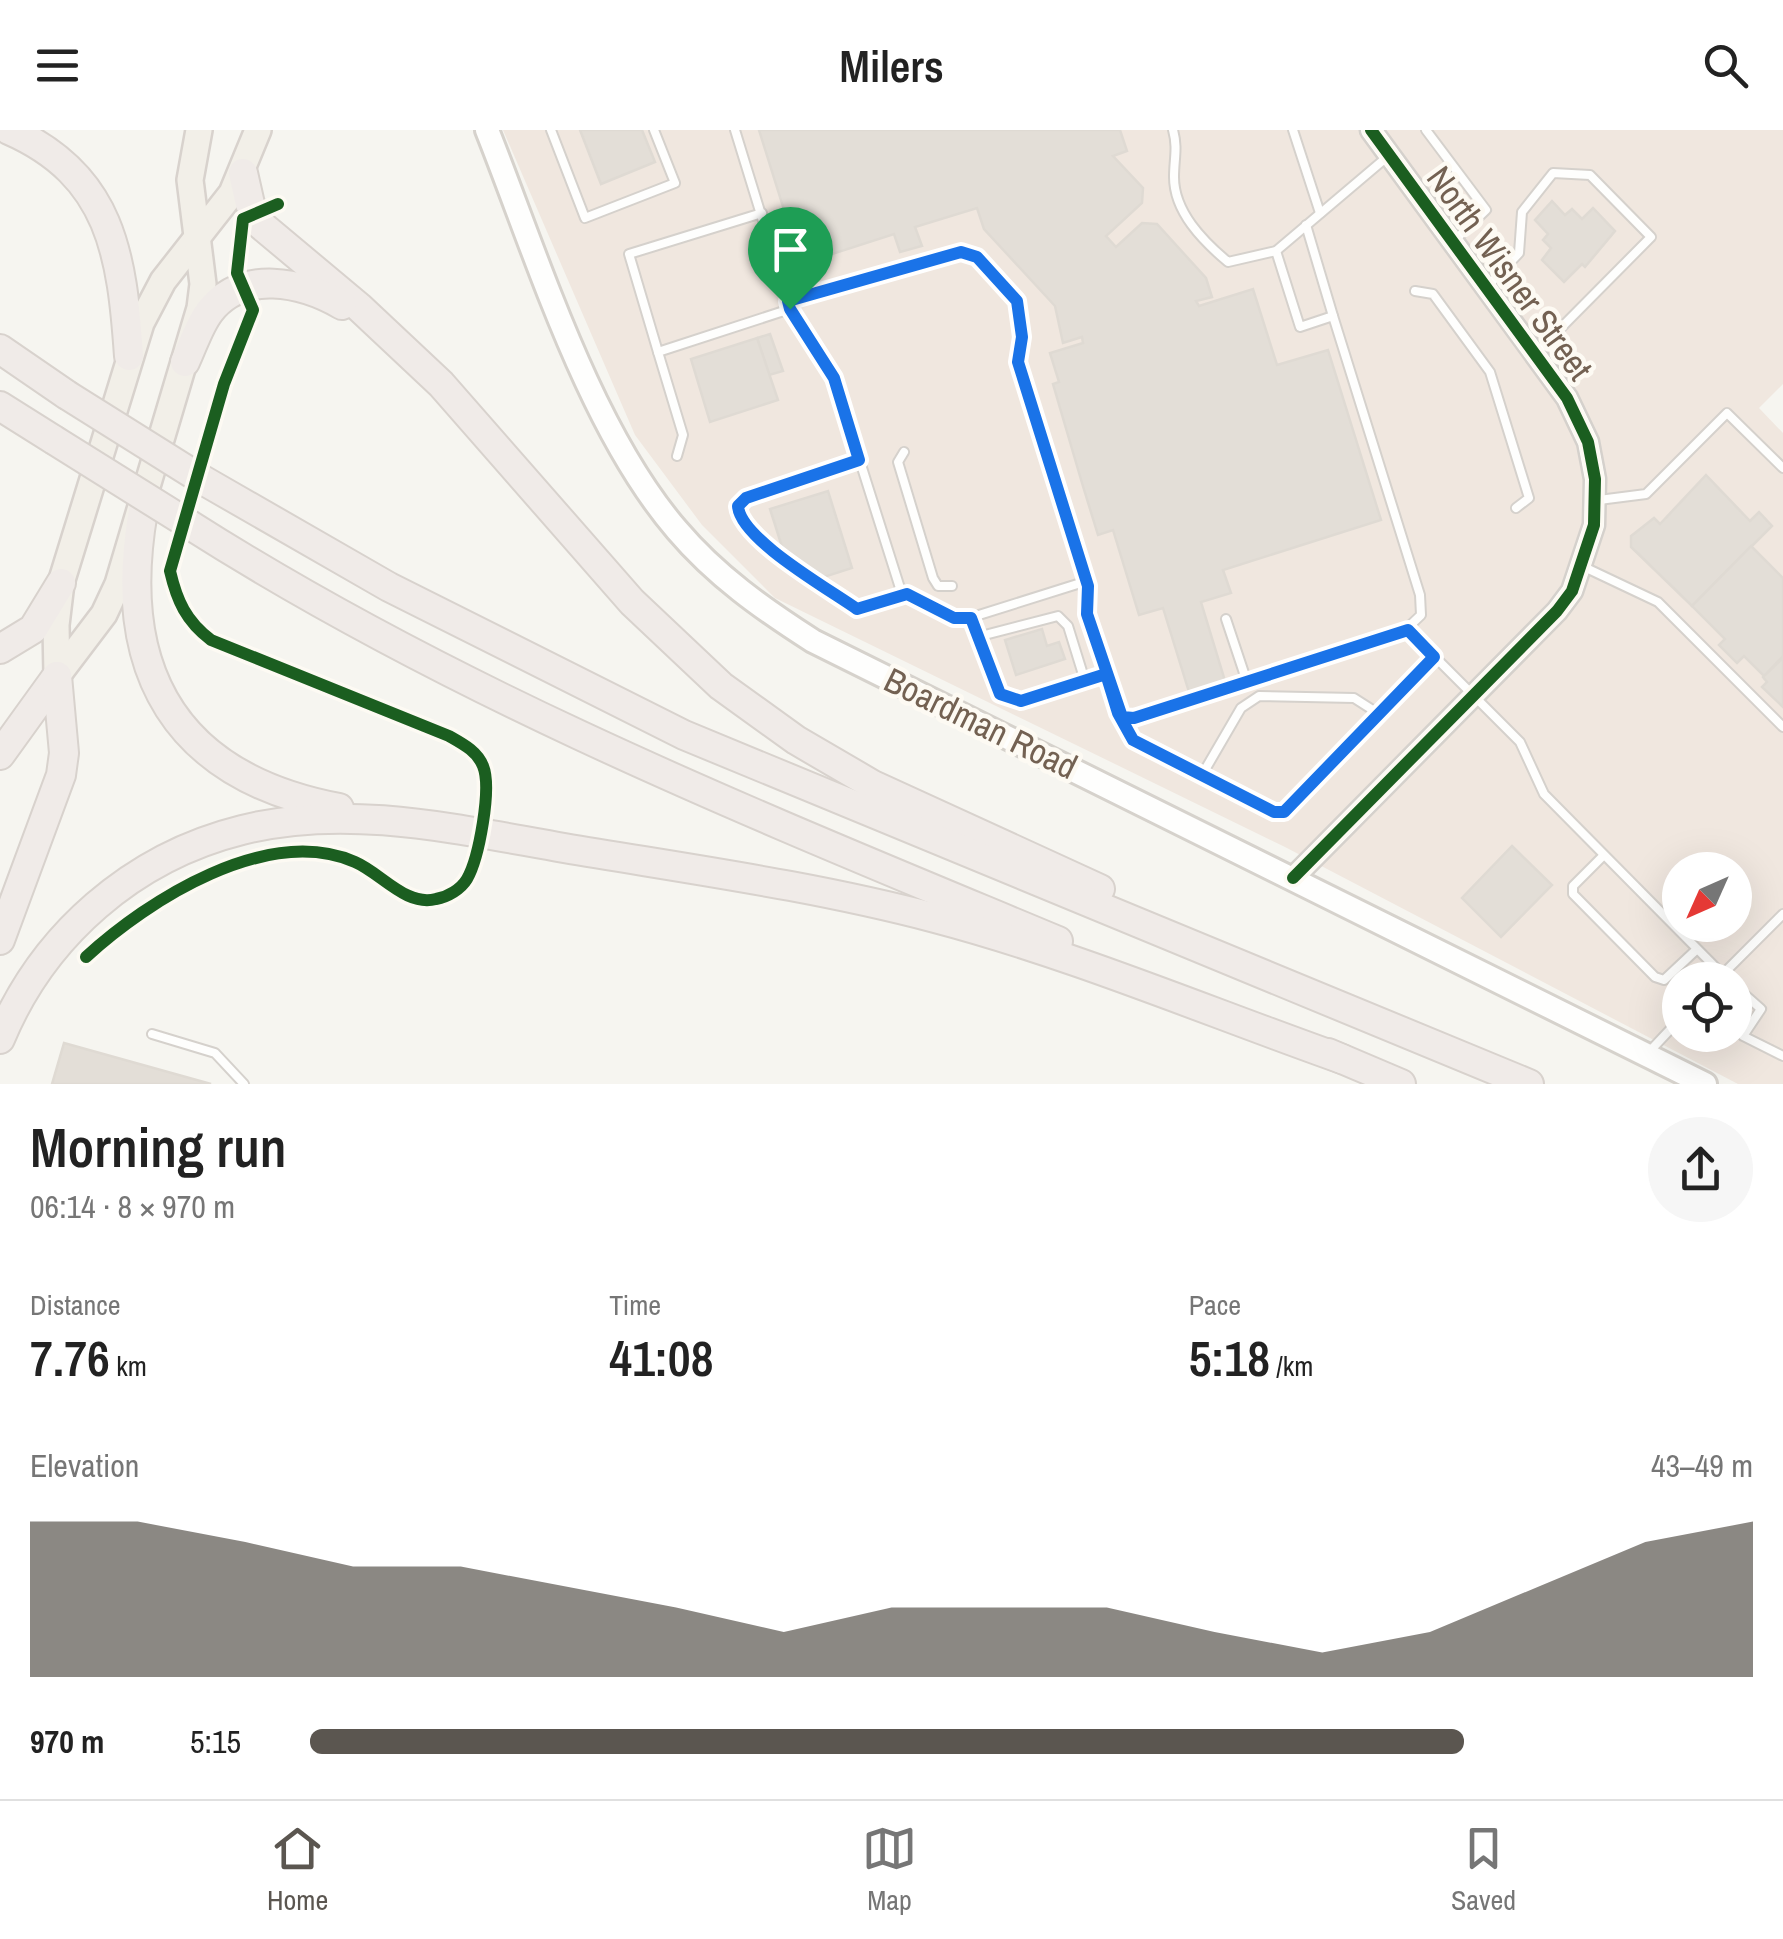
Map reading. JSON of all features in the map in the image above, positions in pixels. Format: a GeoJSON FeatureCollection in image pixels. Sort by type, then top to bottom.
{"type":"FeatureCollection","features":[{"type":"Feature","properties":{"kind":"highway"},"geometry":{"type":"LineString","coordinates":[[8,130],[63,164],[98,205],[119,257],[128,356]]}},
{"type":"Feature","properties":{"kind":"highway"},"geometry":{"type":"LineString","coordinates":[[243,173],[254,214],[267,232],[360,307],[430,373],[648,619],[701,669],[771,722],[900,799],[1098,888],[1289,984]]}},
{"type":"Feature","properties":{"kind":"highway"},"geometry":{"type":"LineString","coordinates":[[186,362],[204,319],[221,300],[244,287],[271,283],[334,300],[430,373]]}},
{"type":"Feature","properties":{"kind":"highway"},"geometry":{"type":"LineString","coordinates":[[0,349],[202,479],[389,588],[654,721],[1528,1084]]}},
{"type":"Feature","properties":{"kind":"highway"},"geometry":{"type":"LineString","coordinates":[[0,406],[190,525],[376,632],[603,748],[1401,1084]]}},
{"type":"Feature","properties":{"kind":"highway"},"geometry":{"type":"LineString","coordinates":[[143,511],[134,576],[140,639],[162,698],[194,742],[230,771],[286,796],[438,827],[766,882],[934,918],[1342,1059]]}},
{"type":"Feature","properties":{"kind":"highway"},"geometry":{"type":"LineString","coordinates":[[0,649],[33,629],[61,583]]}},
{"type":"Feature","properties":{"kind":"highway"},"geometry":{"type":"LineString","coordinates":[[0,755],[57,676]]}},
{"type":"Feature","properties":{"kind":"highway"},"geometry":{"type":"LineString","coordinates":[[0,940],[61,775],[64,753],[57,676]]}},
{"type":"Feature","properties":{"kind":"highway"},"geometry":{"type":"LineString","coordinates":[[0,1039],[31,978],[74,927],[120,886],[173,854],[242,830],[294,820],[357,819],[438,827]]}},
{"type":"Feature","properties":{"kind":"main road"},"geometry":{"type":"LineString","coordinates":[[57,676],[109,605],[143,511],[186,362],[202,293],[190,180],[199,130]]}},
{"type":"Feature","properties":{"kind":"main road"},"geometry":{"type":"LineString","coordinates":[[57,676],[56,625],[61,583],[128,356],[153,298],[243,173],[258,130]]}},
{"type":"Feature","properties":{"kind":"main road","name":"Boardman Road"},"geometry":{"type":"LineString","coordinates":[[487,130],[609,428],[662,512],[724,578],[813,640],[1704,1084]]}},
{"type":"Feature","properties":{"kind":"street","name":"North Wisner Street"},"geometry":{"type":"LineString","coordinates":[[1293,878],[1558,612],[1582,566],[1596,500],[1593,460],[1579,421],[1535,354],[1370,130]]}},
{"type":"Feature","properties":{"kind":"lane"},"geometry":{"type":"LineString","coordinates":[[552,130],[584,218],[674,183],[654,130]]}},
{"type":"Feature","properties":{"kind":"lane"},"geometry":{"type":"LineString","coordinates":[[735,130],[789,305],[834,378],[897,582],[907,594],[954,618],[971,618],[1087,582]]}},
{"type":"Feature","properties":{"kind":"lane"},"geometry":{"type":"LineString","coordinates":[[1172,130],[1178,147],[1174,180],[1184,216],[1228,262],[1276,251],[1388,157]]}},
{"type":"Feature","properties":{"kind":"lane"},"geometry":{"type":"LineString","coordinates":[[1293,130],[1320,213]]}},
{"type":"Feature","properties":{"kind":"lane"},"geometry":{"type":"LineString","coordinates":[[1426,130],[1486,210],[1452,243]]}},
{"type":"Feature","properties":{"kind":"lane"},"geometry":{"type":"LineString","coordinates":[[1486,288],[1519,253],[1522,212],[1553,173],[1590,175],[1651,237],[1535,354]]}},
{"type":"Feature","properties":{"kind":"lane"},"geometry":{"type":"LineString","coordinates":[[676,456],[683,435],[628,254],[762,213]]}},
{"type":"Feature","properties":{"kind":"lane"},"geometry":{"type":"LineString","coordinates":[[1122,717],[1134,718],[1408,630],[1421,615],[1420,595],[1306,226]]}},
{"type":"Feature","properties":{"kind":"lane"},"geometry":{"type":"LineString","coordinates":[[1276,251],[1300,327],[1333,316]]}},
{"type":"Feature","properties":{"kind":"lane"},"geometry":{"type":"LineString","coordinates":[[658,352],[789,305],[961,252],[977,257],[1017,301],[1022,337],[1018,362],[1087,582],[1087,614],[1133,740],[1274,812],[1284,812],[1434,657]]}},
{"type":"Feature","properties":{"kind":"lane"},"geometry":{"type":"LineString","coordinates":[[1415,291],[1433,294],[1490,372],[1529,498],[1516,508]]}},
{"type":"Feature","properties":{"kind":"lane"},"geometry":{"type":"LineString","coordinates":[[1596,500],[1646,494],[1726,413],[1783,468]]}},
{"type":"Feature","properties":{"kind":"lane"},"geometry":{"type":"LineString","coordinates":[[904,452],[898,462],[933,578],[938,586],[952,586]]}},
{"type":"Feature","properties":{"kind":"lane"},"geometry":{"type":"LineString","coordinates":[[859,460],[746,498],[738,511],[770,548],[857,609],[907,594]]}},
{"type":"Feature","properties":{"kind":"lane"},"geometry":{"type":"LineString","coordinates":[[1582,566],[1658,602],[1783,727]]}},
{"type":"Feature","properties":{"kind":"lane"},"geometry":{"type":"LineString","coordinates":[[978,638],[1058,616],[1068,626],[1085,681]]}},
{"type":"Feature","properties":{"kind":"lane"},"geometry":{"type":"LineString","coordinates":[[971,618],[994,688],[1014,700],[1106,674]]}},
{"type":"Feature","properties":{"kind":"lane"},"geometry":{"type":"LineString","coordinates":[[1226,618],[1246,682]]}},
{"type":"Feature","properties":{"kind":"lane"},"geometry":{"type":"LineString","coordinates":[[1408,630],[1520,742],[1544,794],[1707,962]]}},
{"type":"Feature","properties":{"kind":"lane"},"geometry":{"type":"LineString","coordinates":[[1202,776],[1241,708],[1259,696],[1354,698],[1378,714]]}},
{"type":"Feature","properties":{"kind":"lane"},"geometry":{"type":"LineString","coordinates":[[1603,856],[1573,886],[1573,894],[1629,952],[1655,977],[1664,980],[1696,950]]}},
{"type":"Feature","properties":{"kind":"lane"},"geometry":{"type":"LineString","coordinates":[[1737,962],[1783,914]]}},
{"type":"Feature","properties":{"kind":"lane"},"geometry":{"type":"LineString","coordinates":[[1752,1002],[1761,1010],[1752,1023]]}},
{"type":"Feature","properties":{"kind":"lane"},"geometry":{"type":"LineString","coordinates":[[152,1034],[215,1054],[244,1084]]}},
{"type":"Feature","properties":{"kind":"lane"},"geometry":{"type":"LineString","coordinates":[[1646,1055],[1662,1038]]}},
{"type":"Feature","properties":{"kind":"lane"},"geometry":{"type":"LineString","coordinates":[[1752,1040],[1783,1056]]}},
{"type":"Feature","properties":{"kind":"shaded area"},"geometry":{"type":"Polygon","coordinates":[[[503,130],[1783,130],[1783,384],[1759,408],[1783,433],[1783,1084],[1738,1084],[1677,1052],[1752,1052],[1752,962],[1662,962],[1662,1044],[1285,847],[775,598],[702,525],[635,435],[503,130]]]}},
{"type":"Feature","properties":{"kind":"building"},"geometry":{"type":"Polygon","coordinates":[[[580,130],[642,130],[655,162],[601,184],[580,130]]]}},
{"type":"Feature","properties":{"kind":"building"},"geometry":{"type":"Polygon","coordinates":[[[759,130],[1120,130],[1127,151],[1113,156],[1143,188],[1142,203],[1106,236],[1116,247],[1142,223],[1157,224],[1206,278],[1212,297],[1196,301],[1199,306],[1253,289],[1277,365],[1328,350],[1381,520],[1223,570],[1231,593],[1201,602],[1225,681],[1189,692],[1163,608],[1139,615],[1113,530],[1098,535],[1082,483],[1053,384],[1059,382],[1050,353],[1083,343],[1082,337],[1063,343],[1055,306],[984,229],[977,208],[915,227],[922,246],[900,252],[894,234],[801,264],[759,130]]]}},
{"type":"Feature","properties":{"kind":"building"},"geometry":{"type":"Polygon","coordinates":[[[1552,201],[1565,215],[1572,209],[1582,219],[1593,208],[1615,231],[1585,267],[1582,264],[1564,282],[1542,260],[1551,248],[1543,240],[1548,234],[1535,220],[1552,201]]]}},
{"type":"Feature","properties":{"kind":"building"},"geometry":{"type":"Polygon","coordinates":[[[770,334],[783,371],[769,375],[757,338],[770,334]]]}},
{"type":"Feature","properties":{"kind":"building"},"geometry":{"type":"Polygon","coordinates":[[[757,338],[778,400],[710,422],[691,359],[757,338]]]}},
{"type":"Feature","properties":{"kind":"building"},"geometry":{"type":"Polygon","coordinates":[[[1706,475],[1750,521],[1759,512],[1772,526],[1692,606],[1631,547],[1631,536],[1654,518],[1660,524],[1706,475]]]}},
{"type":"Feature","properties":{"kind":"building"},"geometry":{"type":"Polygon","coordinates":[[[828,491],[852,568],[824,577],[783,550],[770,509],[828,491]]]}},
{"type":"Feature","properties":{"kind":"building"},"geometry":{"type":"Polygon","coordinates":[[[1751,546],[1783,578],[1783,656],[1764,676],[1744,656],[1737,663],[1719,645],[1725,639],[1692,606],[1751,546]]]}},
{"type":"Feature","properties":{"kind":"building"},"geometry":{"type":"Polygon","coordinates":[[[1042,629],[1047,646],[1059,642],[1065,659],[1016,675],[1005,640],[1042,629]]]}},
{"type":"Feature","properties":{"kind":"building"},"geometry":{"type":"Polygon","coordinates":[[[1783,658],[1783,707],[1762,687],[1767,682],[1763,677],[1783,658]]]}},
{"type":"Feature","properties":{"kind":"building"},"geometry":{"type":"Polygon","coordinates":[[[1512,846],[1552,885],[1501,937],[1462,898],[1512,846]]]}},
{"type":"Feature","properties":{"kind":"building"},"geometry":{"type":"Polygon","coordinates":[[[64,1043],[211,1084],[52,1084],[64,1043]]]}},
{"type":"Feature","properties":{"kind":"cycle path"},"geometry":{"type":"LineString","coordinates":[[1293,878],[1557,611],[1572,591],[1594,525],[1595,479],[1588,442],[1567,398],[1371,130]]}},
{"type":"Feature","properties":{"kind":"cycle path"},"geometry":{"type":"LineString","coordinates":[[86,957],[175,892],[248,860],[285,853],[321,853],[355,862],[404,894],[425,900],[445,896],[461,886],[476,856],[486,790],[483,766],[473,752],[449,736],[211,640],[189,618],[173,582],[170,571],[224,384],[253,310],[237,273],[243,219],[278,204]]}},
{"type":"Feature","properties":{"kind":"route"},"geometry":{"type":"LineString","coordinates":[[961,252],[977,257],[1010,292],[1020,316],[1018,362],[1088,586],[1087,614],[1122,717],[1134,718],[1408,630],[1434,657],[1284,812],[1274,812],[1133,740],[1118,713],[1106,674],[1021,701],[1000,694],[994,688],[971,618],[954,618],[907,594],[857,609],[770,548],[740,516],[738,506],[746,498],[799,477],[859,460],[834,378],[790,309],[788,301],[961,252]]}}]}
